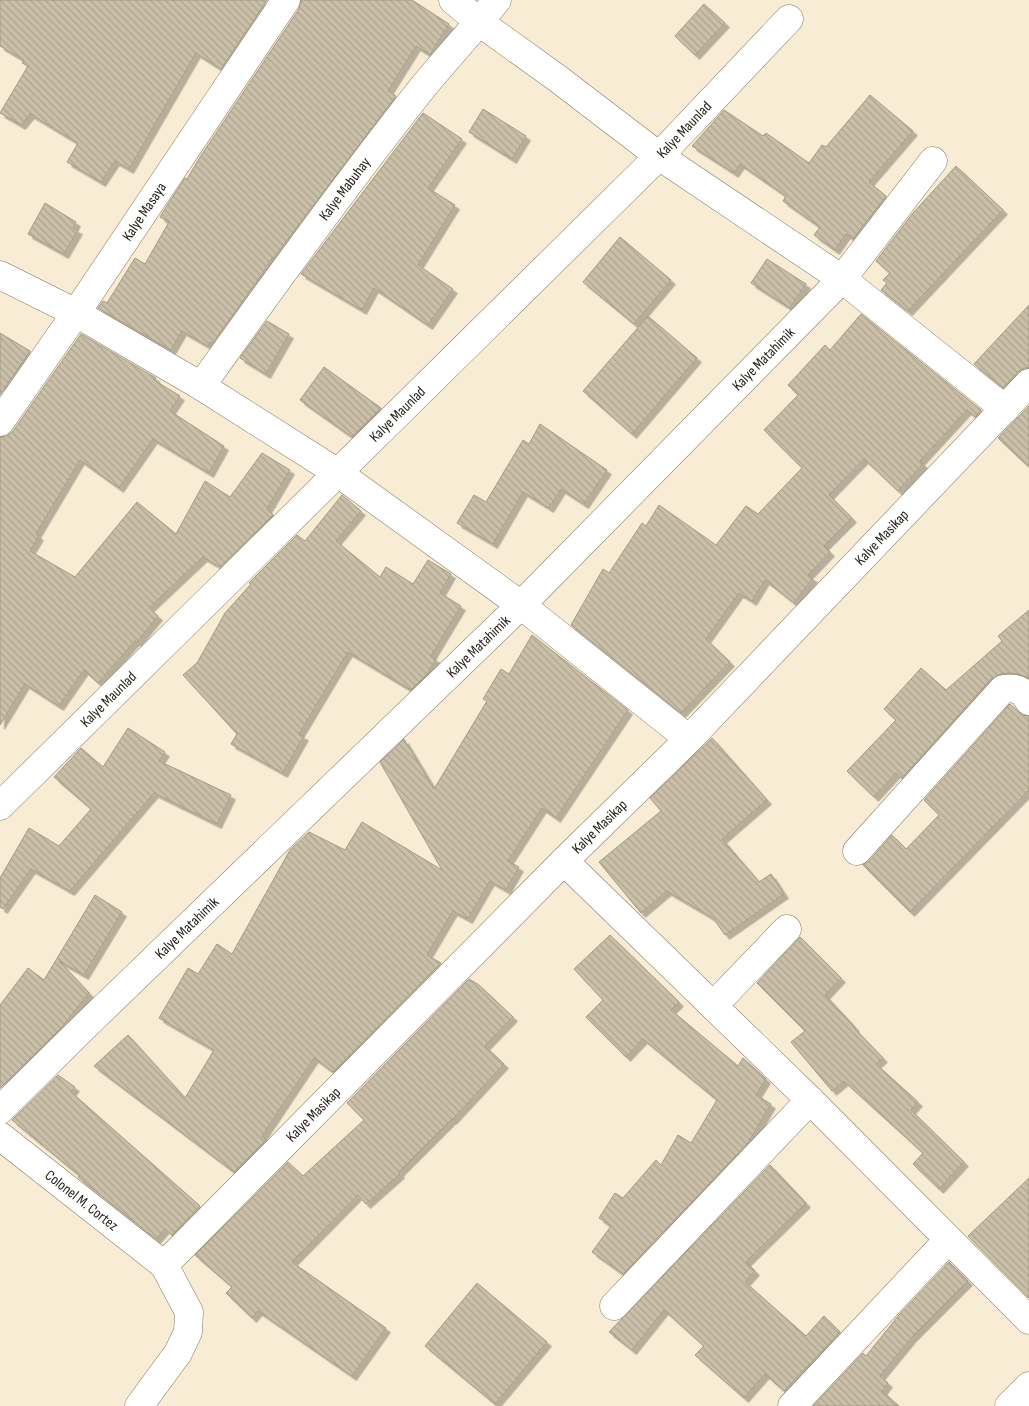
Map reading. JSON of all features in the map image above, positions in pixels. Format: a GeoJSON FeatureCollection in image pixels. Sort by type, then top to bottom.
{"type":"FeatureCollection","features":[{"type":"Feature","properties":{"kind":"street","name":"Kalye Masaya"},"geometry":{"type":"LineString","coordinates":[[0,422],[76,313],[286,0]]}},
{"type":"Feature","properties":{"kind":"street"},"geometry":{"type":"LineString","coordinates":[[453,0],[479,22],[660,156],[842,278],[1004,409]]}},
{"type":"Feature","properties":{"kind":"street","name":"Kalye Mabuhay"},"geometry":{"type":"LineString","coordinates":[[201,386],[299,249],[424,87],[497,0]]}},
{"type":"Feature","properties":{"kind":"street","name":"Kalye Maunlad"},"geometry":{"type":"LineString","coordinates":[[0,806],[660,156],[789,19]]}},
{"type":"Feature","properties":{"kind":"street","name":"Kalye Matahimik"},"geometry":{"type":"LineString","coordinates":[[0,1110],[521,606],[842,278],[933,161]]}},
{"type":"Feature","properties":{"kind":"street"},"geometry":{"type":"LineString","coordinates":[[0,275],[76,313],[201,386],[338,473],[521,606],[689,739]]}},
{"type":"Feature","properties":{"kind":"street","name":"Kalye Masikap"},"geometry":{"type":"LineString","coordinates":[[164,1265],[564,861],[689,739],[1029,383]]}},
{"type":"Feature","properties":{"kind":"street"},"geometry":{"type":"LineString","coordinates":[[857,851],[1004,689],[1014,687],[1023,692],[1029,701]]}},
{"type":"Feature","properties":{"kind":"street"},"geometry":{"type":"LineString","coordinates":[[564,861],[810,1100],[1029,1320]]}},
{"type":"Feature","properties":{"kind":"street"},"geometry":{"type":"LineString","coordinates":[[713,1006],[787,929]]}},
{"type":"Feature","properties":{"kind":"street"},"geometry":{"type":"LineString","coordinates":[[614,1306],[810,1100]]}},
{"type":"Feature","properties":{"kind":"street","name":"Colonel M. Cortez"},"geometry":{"type":"LineString","coordinates":[[0,1136],[164,1265]]}},
{"type":"Feature","properties":{"kind":"street"},"geometry":{"type":"LineString","coordinates":[[792,1406],[948,1240]]}},
{"type":"Feature","properties":{"kind":"street"},"geometry":{"type":"LineString","coordinates":[[139,1406],[178,1353],[188,1332],[189,1312],[164,1265]]}},
{"type":"Feature","properties":{"kind":"street"},"geometry":{"type":"LineString","coordinates":[[1009,1406],[1029,1386]]}},
{"type":"Feature","properties":{"kind":"building"},"geometry":{"type":"Polygon","coordinates":[[[0,0],[267,0],[221,69],[196,53],[129,169],[115,161],[101,182],[67,162],[78,143],[30,114],[21,125],[0,113],[28,66],[22,63],[24,60],[0,46],[0,0]]]}},
{"type":"Feature","properties":{"kind":"building"},"geometry":{"type":"Polygon","coordinates":[[[301,0],[412,0],[449,24],[430,55],[416,46],[388,91],[396,96],[272,258],[213,343],[210,342],[208,346],[182,331],[171,350],[98,308],[103,301],[107,303],[135,258],[145,264],[169,222],[160,217],[299,9],[301,0]]]}},
{"type":"Feature","properties":{"kind":"building"},"geometry":{"type":"Polygon","coordinates":[[[704,4],[725,23],[695,55],[675,36],[704,4]]]}},
{"type":"Feature","properties":{"kind":"building"},"geometry":{"type":"Polygon","coordinates":[[[870,95],[913,131],[869,182],[886,196],[853,239],[846,234],[835,250],[814,235],[820,227],[783,201],[786,196],[740,164],[734,173],[692,146],[724,110],[763,136],[766,133],[809,163],[822,145],[826,147],[870,95]]]}},
{"type":"Feature","properties":{"kind":"building"},"geometry":{"type":"Polygon","coordinates":[[[483,109],[526,136],[512,159],[469,132],[483,109]]]}},
{"type":"Feature","properties":{"kind":"building"},"geometry":{"type":"Polygon","coordinates":[[[423,113],[462,139],[428,188],[455,205],[418,265],[453,289],[428,325],[374,288],[362,310],[301,274],[423,113]]]}},
{"type":"Feature","properties":{"kind":"building"},"geometry":{"type":"Polygon","coordinates":[[[956,166],[1003,210],[908,311],[881,290],[887,283],[883,280],[890,273],[876,261],[913,213],[956,166]]]}},
{"type":"Feature","properties":{"kind":"building"},"geometry":{"type":"Polygon","coordinates":[[[45,203],[76,222],[73,228],[78,230],[64,254],[28,234],[45,203]]]}},
{"type":"Feature","properties":{"kind":"building"},"geometry":{"type":"Polygon","coordinates":[[[620,237],[671,280],[634,324],[583,282],[620,237]]]}},
{"type":"Feature","properties":{"kind":"building"},"geometry":{"type":"Polygon","coordinates":[[[767,259],[806,284],[790,308],[751,283],[767,259]]]}},
{"type":"Feature","properties":{"kind":"building"},"geometry":{"type":"Polygon","coordinates":[[[1029,305],[1029,368],[1024,368],[1018,372],[1003,388],[974,364],[1029,305]]]}},
{"type":"Feature","properties":{"kind":"building"},"geometry":{"type":"Polygon","coordinates":[[[861,314],[981,410],[975,417],[967,410],[920,461],[923,464],[898,491],[864,459],[829,495],[852,518],[824,546],[830,552],[808,575],[813,578],[794,603],[765,580],[752,601],[739,593],[706,639],[730,662],[681,713],[571,625],[603,569],[609,573],[642,523],[646,526],[659,505],[716,545],[746,506],[758,514],[802,468],[764,430],[798,395],[788,385],[825,345],[830,350],[861,314]]]}},
{"type":"Feature","properties":{"kind":"building"},"geometry":{"type":"Polygon","coordinates":[[[648,316],[697,358],[632,434],[583,391],[648,316]]]}},
{"type":"Feature","properties":{"kind":"building"},"geometry":{"type":"Polygon","coordinates":[[[267,321],[289,334],[266,374],[240,358],[267,321]]]}},
{"type":"Feature","properties":{"kind":"building"},"geometry":{"type":"Polygon","coordinates":[[[0,333],[30,351],[0,395],[0,333]]]}},
{"type":"Feature","properties":{"kind":"building"},"geometry":{"type":"Polygon","coordinates":[[[81,334],[156,378],[154,380],[180,396],[170,411],[224,446],[209,473],[153,439],[119,488],[80,460],[36,534],[39,536],[30,551],[75,577],[137,502],[176,534],[205,481],[230,497],[262,453],[290,470],[267,509],[273,515],[220,567],[203,557],[149,608],[158,616],[137,642],[135,641],[98,683],[84,670],[59,706],[25,684],[0,725],[0,437],[7,436],[13,431],[81,334]]]}},
{"type":"Feature","properties":{"kind":"building"},"geometry":{"type":"Polygon","coordinates":[[[324,367],[381,408],[352,437],[300,400],[324,367]]]}},
{"type":"Feature","properties":{"kind":"building"},"geometry":{"type":"Polygon","coordinates":[[[1029,406],[1029,467],[998,438],[1029,406]]]}},
{"type":"Feature","properties":{"kind":"building"},"geometry":{"type":"Polygon","coordinates":[[[540,424],[607,470],[584,504],[561,489],[549,508],[523,492],[493,544],[457,523],[474,495],[486,502],[523,440],[529,444],[540,424]]]}},
{"type":"Feature","properties":{"kind":"building"},"geometry":{"type":"Polygon","coordinates":[[[342,495],[361,511],[336,541],[380,577],[386,567],[413,584],[428,560],[451,574],[440,593],[461,606],[431,656],[436,659],[428,673],[411,690],[348,652],[299,734],[304,736],[283,773],[231,744],[237,734],[183,675],[197,663],[225,613],[251,584],[249,583],[297,535],[305,541],[342,495]]]}},
{"type":"Feature","properties":{"kind":"building"},"geometry":{"type":"Polygon","coordinates":[[[1029,610],[1029,678],[1008,673],[991,679],[902,778],[896,773],[874,797],[847,771],[896,720],[884,709],[921,668],[946,690],[1002,641],[998,636],[1029,610]]]}},
{"type":"Feature","properties":{"kind":"building"},"geometry":{"type":"Polygon","coordinates":[[[532,635],[628,710],[556,818],[542,808],[508,861],[519,867],[506,890],[490,881],[468,919],[453,911],[427,955],[441,963],[333,1072],[314,1058],[262,1136],[266,1140],[234,1172],[94,1066],[128,1035],[185,1098],[214,1050],[159,1018],[188,968],[198,974],[217,944],[232,954],[290,850],[309,832],[345,850],[362,822],[442,870],[380,762],[404,739],[434,789],[487,701],[483,699],[501,669],[509,674],[532,635]]]}},
{"type":"Feature","properties":{"kind":"building"},"geometry":{"type":"Polygon","coordinates":[[[1010,704],[1022,715],[1029,716],[1029,790],[910,912],[863,865],[869,861],[892,835],[906,849],[939,815],[924,800],[1010,704]]]}},
{"type":"Feature","properties":{"kind":"building"},"geometry":{"type":"Polygon","coordinates":[[[128,728],[165,752],[159,761],[231,795],[217,824],[154,793],[70,891],[31,869],[3,909],[0,907],[0,878],[29,828],[59,846],[91,809],[54,777],[81,748],[103,767],[128,728]]]}},
{"type":"Feature","properties":{"kind":"building"},"geometry":{"type":"Polygon","coordinates":[[[712,738],[767,800],[722,839],[759,882],[771,874],[784,894],[725,935],[713,918],[667,891],[641,913],[599,862],[661,811],[650,798],[712,738]]]}},
{"type":"Feature","properties":{"kind":"building"},"geometry":{"type":"Polygon","coordinates":[[[95,895],[122,912],[84,975],[59,961],[89,993],[62,1027],[0,1088],[0,1005],[28,968],[44,980],[95,895]]]}},
{"type":"Feature","properties":{"kind":"building"},"geometry":{"type":"Polygon","coordinates":[[[610,935],[679,1002],[671,1010],[738,1066],[743,1058],[766,1079],[756,1095],[771,1104],[748,1143],[623,1274],[592,1252],[611,1226],[599,1218],[615,1193],[623,1198],[656,1160],[661,1165],[678,1135],[691,1143],[717,1100],[643,1039],[626,1057],[586,1017],[603,1000],[574,969],[610,935]]]}},
{"type":"Feature","properties":{"kind":"building"},"geometry":{"type":"Polygon","coordinates":[[[800,937],[841,978],[825,995],[883,1058],[876,1064],[918,1102],[911,1110],[964,1162],[939,1189],[913,1164],[923,1153],[844,1081],[832,1091],[791,1042],[805,1031],[757,983],[800,937]]]}},
{"type":"Feature","properties":{"kind":"building"},"geometry":{"type":"Polygon","coordinates":[[[469,979],[479,985],[513,1017],[485,1046],[504,1064],[452,1120],[399,1172],[400,1174],[366,1204],[358,1195],[292,1262],[386,1328],[352,1376],[258,1311],[252,1318],[226,1293],[232,1287],[195,1255],[288,1162],[303,1176],[364,1120],[347,1103],[469,979]]]}},
{"type":"Feature","properties":{"kind":"building"},"geometry":{"type":"Polygon","coordinates":[[[58,1075],[75,1087],[71,1092],[200,1206],[172,1235],[165,1229],[156,1239],[78,1177],[80,1176],[12,1120],[58,1075]]]}},
{"type":"Feature","properties":{"kind":"building"},"geometry":{"type":"Polygon","coordinates":[[[770,1165],[806,1203],[746,1262],[755,1271],[745,1282],[806,1336],[824,1316],[840,1332],[784,1391],[765,1374],[744,1398],[695,1355],[704,1346],[664,1310],[632,1350],[609,1332],[770,1165]]]}},
{"type":"Feature","properties":{"kind":"building"},"geometry":{"type":"Polygon","coordinates":[[[1029,1178],[1029,1298],[968,1236],[1029,1178]]]}},
{"type":"Feature","properties":{"kind":"building"},"geometry":{"type":"Polygon","coordinates":[[[949,1262],[968,1281],[912,1337],[880,1376],[888,1383],[882,1391],[899,1406],[813,1406],[863,1353],[866,1356],[899,1315],[949,1262]]]}},
{"type":"Feature","properties":{"kind":"building"},"geometry":{"type":"Polygon","coordinates":[[[477,1283],[547,1342],[495,1404],[425,1346],[477,1283]]]}}]}
